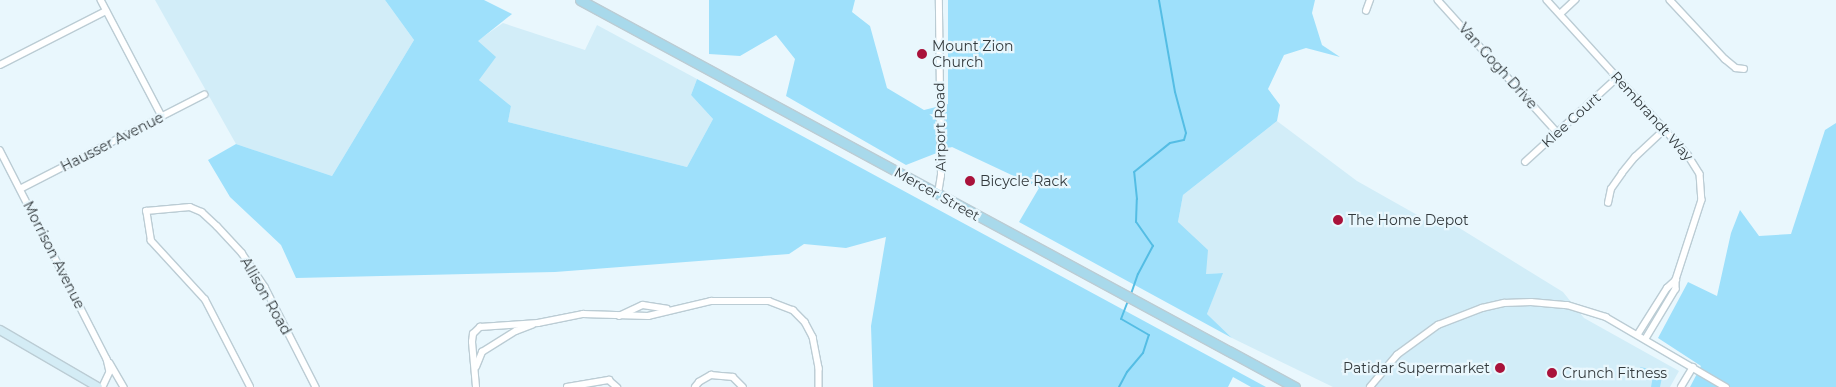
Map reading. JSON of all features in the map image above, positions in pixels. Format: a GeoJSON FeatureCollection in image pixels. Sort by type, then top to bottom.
{"type":"FeatureCollection","features":[{"type":"Feature","properties":{"kind":"main road","name":"Mercer Street"},"geometry":{"type":"LineString","coordinates":[[580,0],[1295,387]]}},
{"type":"Feature","properties":{"kind":"street"},"geometry":{"type":"LineString","coordinates":[[100,0],[162,116]]}},
{"type":"Feature","properties":{"kind":"street","name":"Airport Road"},"geometry":{"type":"LineString","coordinates":[[938,194],[941,176],[939,0]]}},
{"type":"Feature","properties":{"kind":"street"},"geometry":{"type":"LineString","coordinates":[[1366,11],[1370,0]]}},
{"type":"Feature","properties":{"kind":"street","name":"Van Gogh Drive"},"geometry":{"type":"LineString","coordinates":[[1438,0],[1558,132]]}},
{"type":"Feature","properties":{"kind":"street","name":"Rembrandt Way"},"geometry":{"type":"LineString","coordinates":[[1547,0],[1665,129],[1696,166],[1703,190],[1693,231],[1676,280],[1675,291],[1646,339]]}},
{"type":"Feature","properties":{"kind":"street"},"geometry":{"type":"LineString","coordinates":[[1560,14],[1575,0]]}},
{"type":"Feature","properties":{"kind":"street"},"geometry":{"type":"LineString","coordinates":[[1670,0],[1725,59],[1736,68],[1744,69]]}},
{"type":"Feature","properties":{"kind":"street"},"geometry":{"type":"LineString","coordinates":[[0,65],[106,11]]}},
{"type":"Feature","properties":{"kind":"street","name":"Klee Court"},"geometry":{"type":"LineString","coordinates":[[1525,162],[1617,78]]}},
{"type":"Feature","properties":{"kind":"street","name":"Hausser Avenue"},"geometry":{"type":"LineString","coordinates":[[20,189],[204,95]]}},
{"type":"Feature","properties":{"kind":"street"},"geometry":{"type":"LineString","coordinates":[[1608,204],[1609,194],[1613,185],[1633,160],[1665,129]]}},
{"type":"Feature","properties":{"kind":"street","name":"Morrison Avenue"},"geometry":{"type":"LineString","coordinates":[[0,150],[107,359],[124,387]]}},
{"type":"Feature","properties":{"kind":"street","name":"Allison Road"},"geometry":{"type":"LineString","coordinates":[[250,387],[205,300],[151,241],[146,211],[190,207],[202,212],[217,226],[242,253],[265,287],[316,387]]}},
{"type":"Feature","properties":{"kind":"street","name":"Rembrandt Way"},"geometry":{"type":"LineString","coordinates":[[1638,334],[1668,288],[1676,280]]}},
{"type":"Feature","properties":{"kind":"street"},"geometry":{"type":"LineString","coordinates":[[476,368],[472,339],[480,327],[538,323],[583,314],[648,316],[674,308],[711,301],[769,302],[786,306],[800,316],[810,329],[817,355],[819,387]]}},
{"type":"Feature","properties":{"kind":"street"},"geometry":{"type":"LineString","coordinates":[[1370,387],[1397,355],[1429,330],[1466,312],[1495,304],[1541,302],[1566,305],[1598,314],[1638,334],[1726,387]]}},
{"type":"Feature","properties":{"kind":"street"},"geometry":{"type":"LineString","coordinates":[[619,316],[643,305],[674,308]]}},
{"type":"Feature","properties":{"kind":"street"},"geometry":{"type":"LineString","coordinates":[[476,387],[477,360],[482,352],[516,332],[538,323]]}},
{"type":"Feature","properties":{"kind":"street"},"geometry":{"type":"LineString","coordinates":[[0,330],[98,387]]}},
{"type":"Feature","properties":{"kind":"street"},"geometry":{"type":"LineString","coordinates":[[103,387],[110,372],[107,359]]}},
{"type":"Feature","properties":{"kind":"street"},"geometry":{"type":"LineString","coordinates":[[1681,387],[1693,367]]}},
{"type":"Feature","properties":{"kind":"street"},"geometry":{"type":"LineString","coordinates":[[694,387],[711,375],[733,376],[743,387]]}},
{"type":"Feature","properties":{"kind":"street"},"geometry":{"type":"LineString","coordinates":[[567,387],[609,380],[617,387]]}},
{"type":"Feature","properties":{"kind":"shaded area"},"geometry":{"type":"Polygon","coordinates":[[[155,0],[385,0],[414,40],[332,176],[236,144],[155,0]]]}},
{"type":"Feature","properties":{"kind":"shaded area"},"geometry":{"type":"Polygon","coordinates":[[[385,0],[484,0],[512,14],[478,41],[496,57],[479,80],[511,106],[508,122],[687,167],[713,119],[691,95],[697,79],[1266,387],[1251,387],[1233,377],[1228,387],[873,387],[871,326],[886,237],[846,248],[804,244],[789,254],[555,272],[296,278],[281,245],[230,197],[208,160],[236,144],[332,176],[414,40],[385,0]]]}},
{"type":"Feature","properties":{"kind":"shaded area"},"geometry":{"type":"Polygon","coordinates":[[[709,0],[855,0],[852,12],[870,26],[887,88],[924,110],[948,104],[948,0],[1315,0],[1312,13],[1322,45],[1340,57],[1306,48],[1284,55],[1268,89],[1280,105],[1277,121],[1183,195],[1178,222],[1208,250],[1206,274],[1223,273],[1207,314],[1232,338],[1019,222],[1039,188],[952,147],[906,165],[786,96],[795,59],[776,35],[740,56],[709,54],[709,0]]]}},
{"type":"Feature","properties":{"kind":"shaded area"},"geometry":{"type":"Polygon","coordinates":[[[503,23],[585,50],[597,25],[697,79],[691,95],[713,119],[687,167],[508,122],[511,106],[479,80],[477,41],[503,23]]]}},
{"type":"Feature","properties":{"kind":"shaded area"},"geometry":{"type":"Polygon","coordinates":[[[1277,121],[1357,181],[1435,225],[1448,221],[1563,292],[1584,318],[1679,371],[1670,387],[1333,387],[1232,338],[1207,314],[1222,273],[1206,274],[1178,222],[1183,195],[1277,121]]]}},
{"type":"Feature","properties":{"kind":"shaded area"},"geometry":{"type":"Polygon","coordinates":[[[1836,123],[1836,387],[1690,387],[1701,366],[1658,338],[1688,282],[1717,296],[1731,233],[1740,210],[1759,236],[1791,234],[1825,130],[1836,123]]]}},
{"type":"Feature","properties":{"kind":"shaded area"},"geometry":{"type":"Polygon","coordinates":[[[1640,367],[1663,372],[1660,387],[1651,387],[1653,376],[1639,372],[1640,367]]]}},
{"type":"Feature","properties":{"kind":"waterway"},"geometry":{"type":"LineString","coordinates":[[1131,294],[1138,274],[1153,246],[1136,222],[1137,199],[1134,172],[1170,143],[1184,140],[1186,133],[1175,92],[1159,0]]}},
{"type":"Feature","properties":{"kind":"waterway"},"geometry":{"type":"LineString","coordinates":[[1119,387],[1127,372],[1143,353],[1149,335],[1121,319],[1128,301]]}},
{"type":"Feature","properties":{"kind":"place","name":"Mount Zion Church"},"geometry":{"type":"Point","coordinates":[922,54]}},
{"type":"Feature","properties":{"kind":"place","name":"Bicycle Rack"},"geometry":{"type":"Point","coordinates":[970,181]}},
{"type":"Feature","properties":{"kind":"place","name":"The Home Depot"},"geometry":{"type":"Point","coordinates":[1338,220]}},
{"type":"Feature","properties":{"kind":"place","name":"Patidar Supermarket"},"geometry":{"type":"Point","coordinates":[1500,368]}},
{"type":"Feature","properties":{"kind":"place","name":"Crunch Fitness"},"geometry":{"type":"Point","coordinates":[1552,373]}}]}
